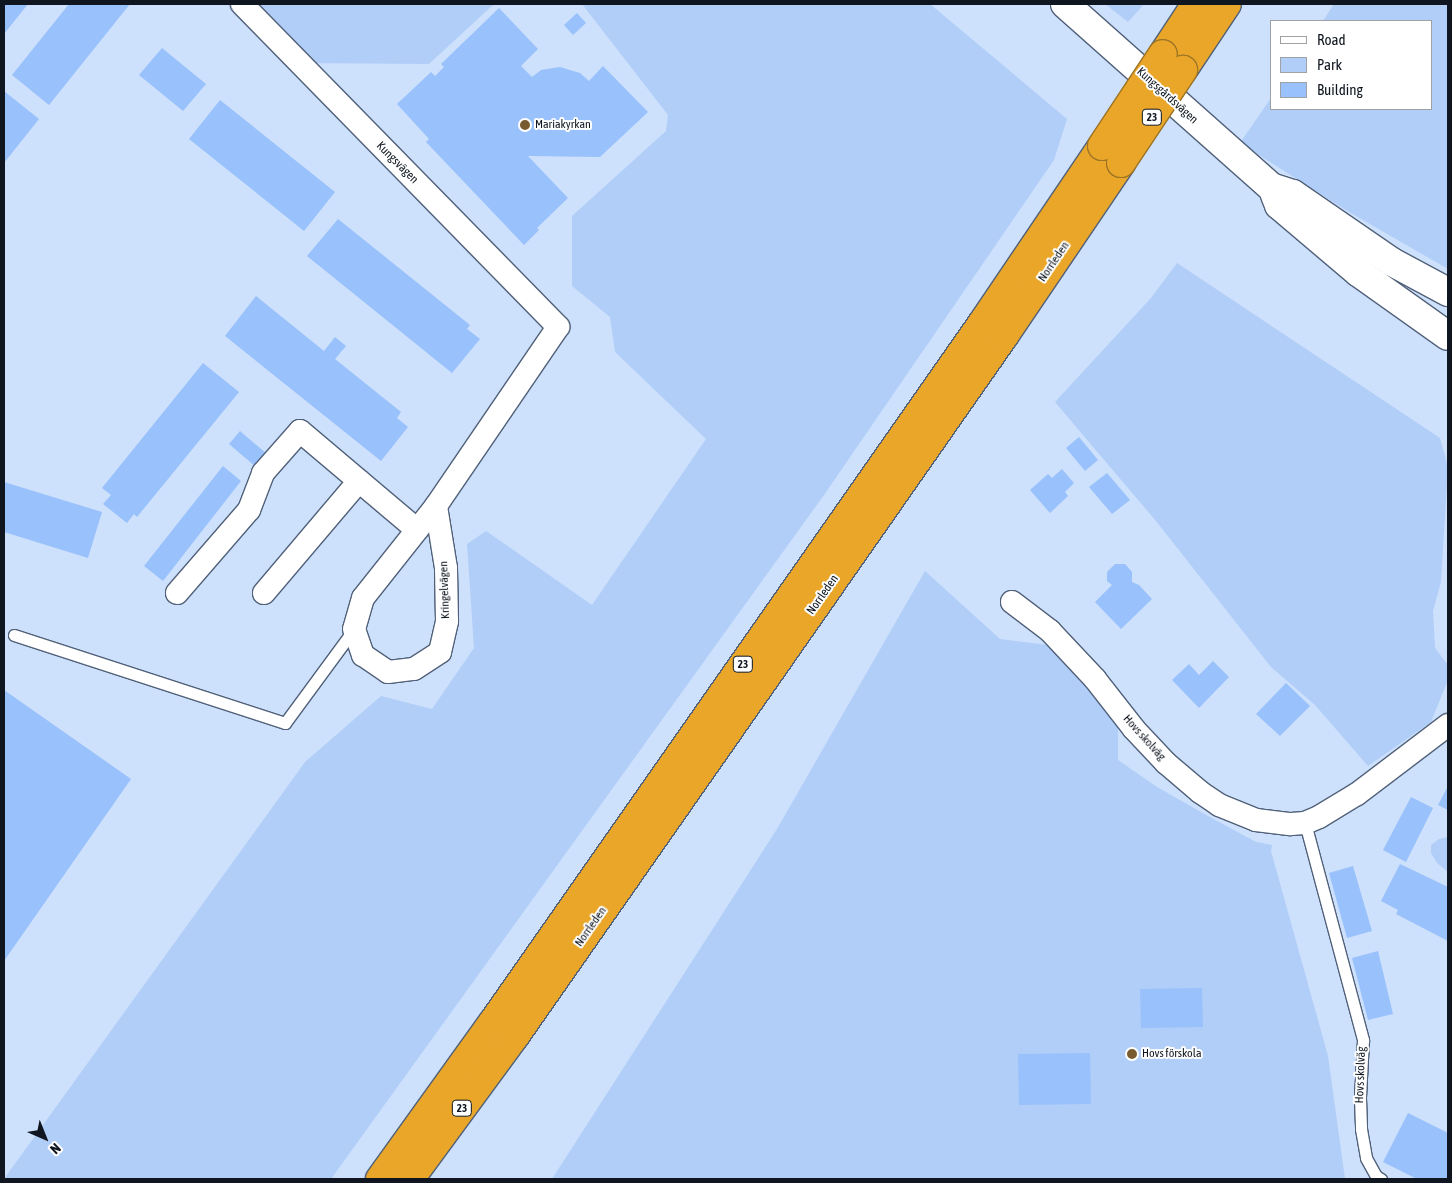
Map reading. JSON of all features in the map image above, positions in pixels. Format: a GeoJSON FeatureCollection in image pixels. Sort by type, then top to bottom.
{"type":"FeatureCollection","features":[{"type":"Feature","properties":{"kind":"highway","name":"Norrleden"},"geometry":{"type":"LineString","coordinates":[[1173,62],[1196,4]]}},
{"type":"Feature","properties":{"kind":"highway","name":"Norrleden"},"geometry":{"type":"LineString","coordinates":[[380,1179],[493,1022],[983,322],[1111,154],[1173,62],[1227,4]]}},
{"type":"Feature","properties":{"kind":"highway","name":"Norrleden"},"geometry":{"type":"LineString","coordinates":[[410,1179],[515,1036],[1004,336],[1111,154]]}},
{"type":"Feature","properties":{"kind":"street","name":"Kungsvägen"},"geometry":{"type":"LineString","coordinates":[[242,4],[558,327],[436,506]]}},
{"type":"Feature","properties":{"kind":"street","name":"Kungsgårdsvägen"},"geometry":{"type":"LineString","coordinates":[[1065,4],[1271,187],[1293,194],[1392,262],[1448,292]]}},
{"type":"Feature","properties":{"kind":"street","name":"Kungsgårdsvägen"},"geometry":{"type":"LineString","coordinates":[[1271,187],[1279,205],[1303,226],[1371,282],[1448,336]]}},
{"type":"Feature","properties":{"kind":"street"},"geometry":{"type":"LineString","coordinates":[[177,593],[249,510],[263,473],[300,431],[417,530]]}},
{"type":"Feature","properties":{"kind":"street"},"geometry":{"type":"LineString","coordinates":[[264,593],[359,480]]}},
{"type":"Feature","properties":{"kind":"street"},"geometry":{"type":"LineString","coordinates":[[354,629],[363,598],[436,506]]}},
{"type":"Feature","properties":{"kind":"street","name":"Kringelvägen"},"geometry":{"type":"LineString","coordinates":[[354,629],[364,655],[388,672],[414,669],[440,652],[447,621],[446,568],[436,506]]}},
{"type":"Feature","properties":{"kind":"street","name":"Hovs skolväg"},"geometry":{"type":"LineString","coordinates":[[1012,602],[1050,631],[1095,679],[1134,729],[1166,762],[1200,792],[1219,805],[1256,820],[1305,823],[1319,818],[1357,794],[1448,725]]}},
{"type":"Feature","properties":{"kind":"lane"},"geometry":{"type":"LineString","coordinates":[[14,635],[285,723],[354,629]]}},
{"type":"Feature","properties":{"kind":"lane","name":"Hovs skolväg"},"geometry":{"type":"LineString","coordinates":[[1305,823],[1363,1040],[1361,1129],[1366,1158],[1376,1176],[1381,1179]]}},
{"type":"Feature","properties":{"kind":"green space"},"geometry":{"type":"Polygon","coordinates":[[[242,4],[494,4],[429,64],[299,63],[242,4]]]}},
{"type":"Feature","properties":{"kind":"green space"},"geometry":{"type":"Polygon","coordinates":[[[582,4],[930,4],[1067,119],[1054,160],[824,495],[331,1179],[4,1179],[305,762],[381,696],[432,709],[474,648],[467,544],[486,531],[592,605],[706,439],[615,352],[610,317],[572,286],[572,216],[666,131],[668,115],[582,4]]]}},
{"type":"Feature","properties":{"kind":"green space"},"geometry":{"type":"Polygon","coordinates":[[[1105,4],[1144,4],[1128,22],[1105,4]]]}},
{"type":"Feature","properties":{"kind":"green space"},"geometry":{"type":"Polygon","coordinates":[[[1334,4],[1448,4],[1448,269],[1349,212],[1240,143],[1270,99],[1270,110],[1432,110],[1432,20],[1324,20],[1334,4]]]}},
{"type":"Feature","properties":{"kind":"green space"},"geometry":{"type":"Polygon","coordinates":[[[1177,263],[1440,438],[1448,467],[1441,582],[1433,611],[1435,648],[1448,665],[1448,680],[1431,722],[1368,766],[1315,705],[1271,667],[1156,521],[1055,402],[1151,298],[1177,263]]]}},
{"type":"Feature","properties":{"kind":"green space"},"geometry":{"type":"Polygon","coordinates":[[[925,571],[1000,639],[1048,645],[1091,685],[1118,725],[1118,760],[1157,787],[1208,816],[1256,842],[1272,845],[1271,851],[1328,1056],[1345,1179],[552,1179],[777,829],[925,571]]]}},
{"type":"Feature","properties":{"kind":"green space"},"geometry":{"type":"Polygon","coordinates":[[[1448,837],[1448,872],[1437,863],[1431,853],[1431,845],[1439,839],[1448,837]]]}},
{"type":"Feature","properties":{"kind":"building"},"geometry":{"type":"Polygon","coordinates":[[[4,4],[28,4],[4,34],[4,4]]]}},
{"type":"Feature","properties":{"kind":"building"},"geometry":{"type":"Polygon","coordinates":[[[69,4],[130,4],[49,105],[12,75],[69,4]]]}},
{"type":"Feature","properties":{"kind":"building","name":"Mariakyrkan"},"geometry":{"type":"Polygon","coordinates":[[[499,8],[538,49],[521,66],[532,77],[541,70],[560,67],[580,73],[589,81],[603,66],[648,112],[600,157],[528,156],[568,198],[537,228],[539,230],[524,245],[426,142],[429,139],[397,104],[431,72],[435,76],[444,67],[441,64],[499,8]]]}},
{"type":"Feature","properties":{"kind":"building"},"geometry":{"type":"Polygon","coordinates":[[[577,13],[586,23],[573,35],[564,25],[577,13]]]}},
{"type":"Feature","properties":{"kind":"building"},"geometry":{"type":"Polygon","coordinates":[[[162,48],[206,84],[183,111],[139,75],[162,48]]]}},
{"type":"Feature","properties":{"kind":"building"},"geometry":{"type":"Polygon","coordinates":[[[4,91],[39,119],[4,163],[4,91]]]}},
{"type":"Feature","properties":{"kind":"building"},"geometry":{"type":"Polygon","coordinates":[[[220,100],[335,192],[304,231],[189,139],[220,100]]]}},
{"type":"Feature","properties":{"kind":"building"},"geometry":{"type":"Polygon","coordinates":[[[338,219],[470,325],[467,329],[480,339],[452,373],[307,256],[338,219]]]}},
{"type":"Feature","properties":{"kind":"building"},"geometry":{"type":"Polygon","coordinates":[[[256,296],[324,351],[335,337],[346,346],[335,359],[401,412],[397,418],[408,427],[381,461],[225,336],[256,296]]]}},
{"type":"Feature","properties":{"kind":"building"},"geometry":{"type":"Polygon","coordinates":[[[203,363],[239,392],[137,517],[134,514],[127,523],[103,504],[111,495],[102,488],[203,363]]]}},
{"type":"Feature","properties":{"kind":"building"},"geometry":{"type":"Polygon","coordinates":[[[240,431],[267,454],[256,467],[229,444],[240,431]]]}},
{"type":"Feature","properties":{"kind":"building"},"geometry":{"type":"Polygon","coordinates":[[[1079,437],[1098,460],[1085,471],[1066,448],[1079,437]]]}},
{"type":"Feature","properties":{"kind":"building"},"geometry":{"type":"Polygon","coordinates":[[[223,466],[241,481],[163,581],[144,566],[223,466]]]}},
{"type":"Feature","properties":{"kind":"building"},"geometry":{"type":"Polygon","coordinates":[[[1062,469],[1074,483],[1065,492],[1068,496],[1050,513],[1030,490],[1048,474],[1052,478],[1062,469]]]}},
{"type":"Feature","properties":{"kind":"building"},"geometry":{"type":"Polygon","coordinates":[[[1107,473],[1130,500],[1112,514],[1089,487],[1107,473]]]}},
{"type":"Feature","properties":{"kind":"building"},"geometry":{"type":"Polygon","coordinates":[[[4,482],[102,512],[88,558],[4,532],[4,482]]]}},
{"type":"Feature","properties":{"kind":"building"},"geometry":{"type":"Polygon","coordinates":[[[1115,564],[1125,564],[1132,572],[1132,582],[1139,585],[1152,599],[1121,629],[1095,602],[1112,585],[1107,581],[1107,572],[1115,564]]]}},
{"type":"Feature","properties":{"kind":"building"},"geometry":{"type":"Polygon","coordinates":[[[1213,661],[1229,677],[1199,708],[1172,680],[1189,664],[1199,675],[1213,661]]]}},
{"type":"Feature","properties":{"kind":"building"},"geometry":{"type":"Polygon","coordinates":[[[1286,683],[1310,706],[1280,736],[1256,714],[1286,683]]]}},
{"type":"Feature","properties":{"kind":"building"},"geometry":{"type":"Polygon","coordinates":[[[4,690],[131,779],[4,961],[4,690]]]}},
{"type":"Feature","properties":{"kind":"building"},"geometry":{"type":"Polygon","coordinates":[[[1448,786],[1448,810],[1438,805],[1448,786]]]}},
{"type":"Feature","properties":{"kind":"building"},"geometry":{"type":"Polygon","coordinates":[[[1411,797],[1433,808],[1406,862],[1383,850],[1411,797]]]}},
{"type":"Feature","properties":{"kind":"building"},"geometry":{"type":"Polygon","coordinates":[[[1400,864],[1448,887],[1448,941],[1396,914],[1398,910],[1381,901],[1400,864]]]}},
{"type":"Feature","properties":{"kind":"building"},"geometry":{"type":"Polygon","coordinates":[[[1353,866],[1372,931],[1347,938],[1329,873],[1353,866]]]}},
{"type":"Feature","properties":{"kind":"building"},"geometry":{"type":"Polygon","coordinates":[[[1378,951],[1393,1014],[1368,1020],[1352,958],[1378,951]]]}},
{"type":"Feature","properties":{"kind":"building"},"geometry":{"type":"Polygon","coordinates":[[[1202,988],[1203,1027],[1141,1028],[1140,989],[1202,988]]]}},
{"type":"Feature","properties":{"kind":"building"},"geometry":{"type":"Polygon","coordinates":[[[1090,1053],[1091,1104],[1019,1105],[1018,1054],[1090,1053]]]}},
{"type":"Feature","properties":{"kind":"building"},"geometry":{"type":"Polygon","coordinates":[[[1408,1113],[1448,1133],[1448,1179],[1417,1179],[1383,1162],[1408,1113]]]}},
{"type":"Feature","properties":{"kind":"place","name":"Mariakyrkan"},"geometry":{"type":"Point","coordinates":[525,125]}},
{"type":"Feature","properties":{"kind":"place","name":"Hovs förskola"},"geometry":{"type":"Point","coordinates":[1132,1054]}}]}
